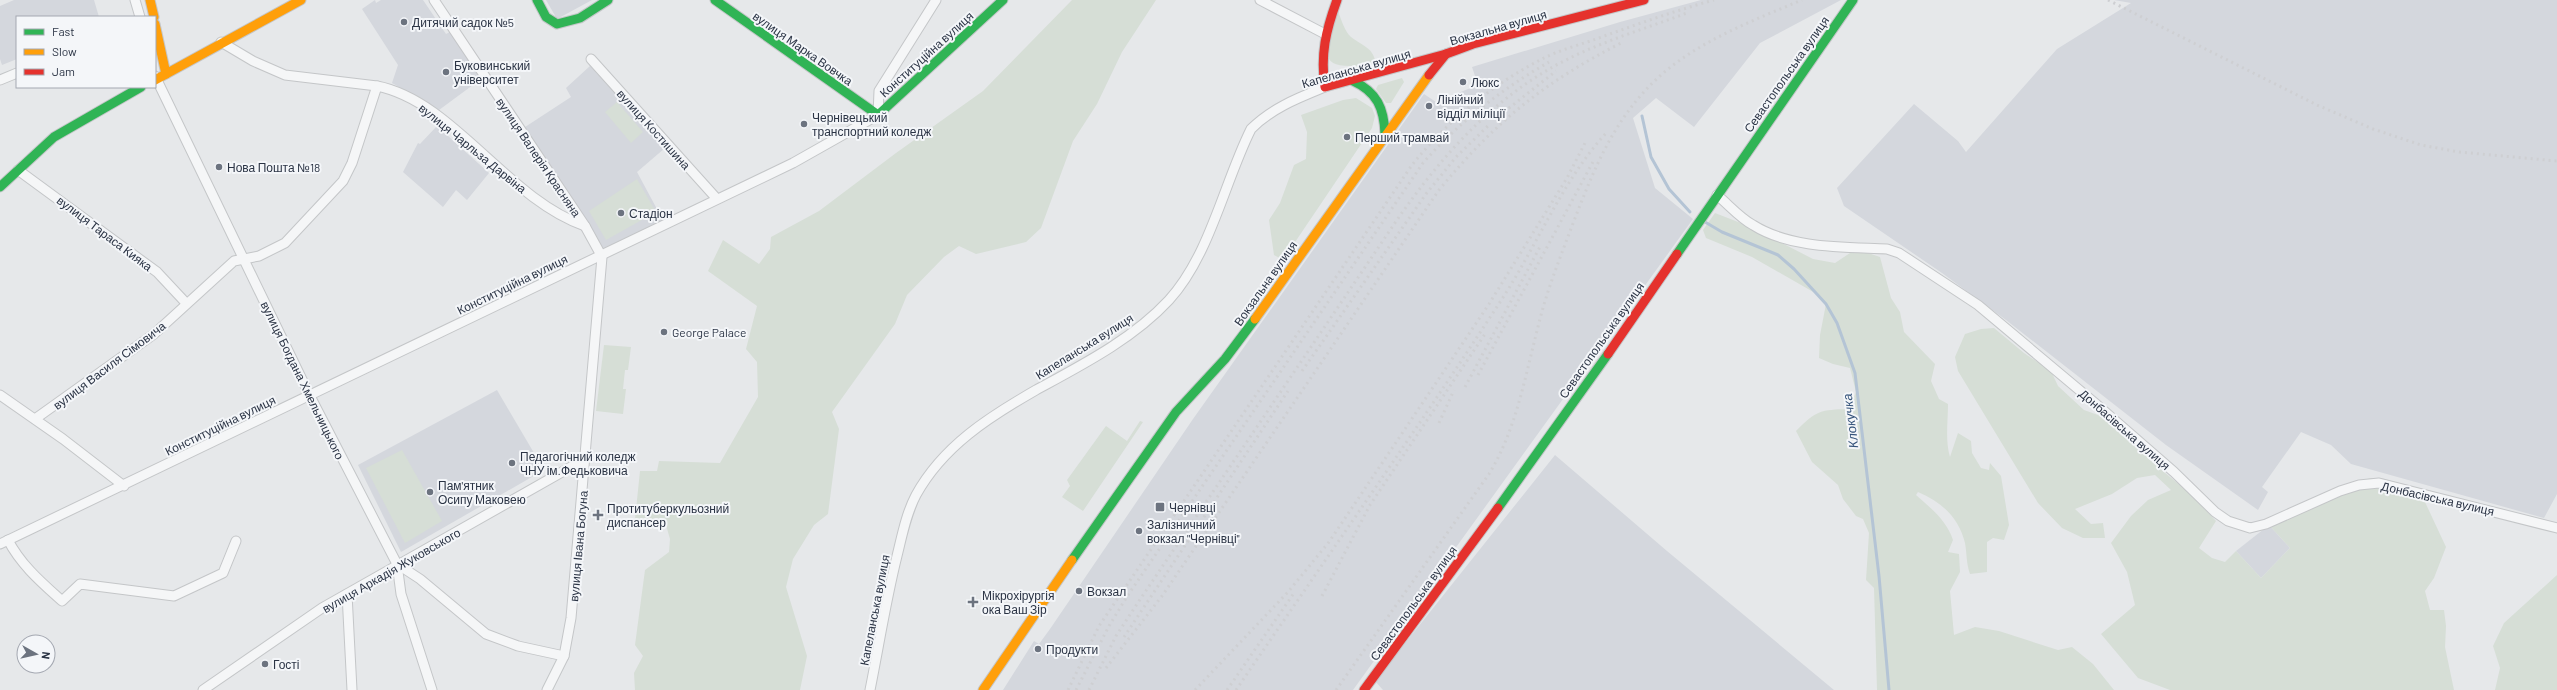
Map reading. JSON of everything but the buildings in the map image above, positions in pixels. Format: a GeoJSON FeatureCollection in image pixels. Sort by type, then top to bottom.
{"type":"FeatureCollection","features":[{"type":"Feature","properties":{"kind":"street"},"geometry":{"type":"LineString","coordinates":[[135,0],[140,16]]}},
{"type":"Feature","properties":{"kind":"street"},"geometry":{"type":"LineString","coordinates":[[150,0],[154,16]]}},
{"type":"Feature","properties":{"kind":"street"},"geometry":{"type":"LineString","coordinates":[[156,78],[166,74],[221,42],[301,0]]}},
{"type":"Feature","properties":{"kind":"street","name":"вулиця Валерія Красняна"},"geometry":{"type":"LineString","coordinates":[[434,0],[585,226],[602,255]]}},
{"type":"Feature","properties":{"kind":"street"},"geometry":{"type":"LineString","coordinates":[[537,0],[550,21],[566,24],[608,0]]}},
{"type":"Feature","properties":{"kind":"street","name":"вулиця Марка Вовчка"},"geometry":{"type":"LineString","coordinates":[[715,0],[878,115]]}},
{"type":"Feature","properties":{"kind":"street"},"geometry":{"type":"LineString","coordinates":[[878,115],[879,91],[936,0]]}},
{"type":"Feature","properties":{"kind":"street","name":"Конституційна вулиця"},"geometry":{"type":"LineString","coordinates":[[4,542],[124,486],[309,394],[350,377],[793,163],[878,115],[1003,0]]}},
{"type":"Feature","properties":{"kind":"street"},"geometry":{"type":"LineString","coordinates":[[1260,0],[1324,34]]}},
{"type":"Feature","properties":{"kind":"street"},"geometry":{"type":"LineString","coordinates":[[1325,87],[1320,63],[1324,34],[1337,0]]}},
{"type":"Feature","properties":{"kind":"street"},"geometry":{"type":"LineString","coordinates":[[1603,0],[1605,11]]}},
{"type":"Feature","properties":{"kind":"street","name":"Вокзальна вулиця"},"geometry":{"type":"LineString","coordinates":[[983,690],[1053,586],[1176,412],[1191,392],[1213,375],[1404,106],[1446,54],[1472,44],[1644,0]]}},
{"type":"Feature","properties":{"kind":"street","name":"Севастопольська вулиця"},"geometry":{"type":"LineString","coordinates":[[1364,690],[1538,454],[1853,0]]}},
{"type":"Feature","properties":{"kind":"street"},"geometry":{"type":"LineString","coordinates":[[156,29],[166,74]]}},
{"type":"Feature","properties":{"kind":"street","name":"вулиця Чарльза Дарвіна"},"geometry":{"type":"LineString","coordinates":[[221,42],[253,61],[285,75],[377,86],[396,91],[427,109],[542,204],[568,220],[585,226]]}},
{"type":"Feature","properties":{"kind":"street","name":"Капеланська вулиця"},"geometry":{"type":"LineString","coordinates":[[870,690],[891,580],[904,528],[916,494],[932,471],[950,451],[978,426],[1123,338],[1168,301],[1189,272],[1251,129],[1262,118],[1275,110],[1325,87],[1353,81],[1446,54]]}},
{"type":"Feature","properties":{"kind":"street","name":"вулиця Костишина"},"geometry":{"type":"LineString","coordinates":[[591,59],[717,199]]}},
{"type":"Feature","properties":{"kind":"street"},"geometry":{"type":"LineString","coordinates":[[0,80],[16,73]]}},
{"type":"Feature","properties":{"kind":"street","name":"вулиця Богдана Хмельницького"},"geometry":{"type":"LineString","coordinates":[[156,80],[309,394],[397,564],[401,594],[432,690]]}},
{"type":"Feature","properties":{"kind":"street"},"geometry":{"type":"LineString","coordinates":[[1353,81],[1371,90],[1383,107],[1385,134]]}},
{"type":"Feature","properties":{"kind":"street","name":"вулиця Василя Сімовича"},"geometry":{"type":"LineString","coordinates":[[35,419],[154,334],[186,303],[234,261],[259,256],[285,243],[343,181],[352,163],[377,86]]}},
{"type":"Feature","properties":{"kind":"street"},"geometry":{"type":"LineString","coordinates":[[0,187],[54,137],[139,88]]}},
{"type":"Feature","properties":{"kind":"street"},"geometry":{"type":"LineString","coordinates":[[1383,107],[1395,110],[1404,106]]}},
{"type":"Feature","properties":{"kind":"street","name":"вулиця Тараса Кияка"},"geometry":{"type":"LineString","coordinates":[[18,170],[157,272],[186,303]]}},
{"type":"Feature","properties":{"kind":"street","name":"Донбасівська вулиця"},"geometry":{"type":"LineString","coordinates":[[1717,195],[1752,225],[1779,237],[1808,243],[1888,249],[1899,253],[1978,306],[2108,414],[2174,472],[2215,512],[2228,521],[2250,528],[2266,524],[2340,491],[2359,485],[2380,483],[2557,528]]}},
{"type":"Feature","properties":{"kind":"street","name":"вулиця Івана Богуна"},"geometry":{"type":"LineString","coordinates":[[547,690],[564,656],[572,618],[602,255]]}},
{"type":"Feature","properties":{"kind":"street"},"geometry":{"type":"LineString","coordinates":[[0,395],[35,419],[124,486]]}},
{"type":"Feature","properties":{"kind":"street","name":"вулиця Аркадія Жуковського"},"geometry":{"type":"LineString","coordinates":[[203,690],[322,608],[397,564],[585,459]]}},
{"type":"Feature","properties":{"kind":"street"},"geometry":{"type":"LineString","coordinates":[[4,542],[30,572],[62,601],[80,584],[174,596],[223,573],[236,542]]}},
{"type":"Feature","properties":{"kind":"street"},"geometry":{"type":"LineString","coordinates":[[397,564],[420,579],[486,634],[518,646],[564,656]]}},
{"type":"Feature","properties":{"kind":"street"},"geometry":{"type":"LineString","coordinates":[[347,594],[352,690]]}},
{"type":"Feature","properties":{"kind":"shaded area"},"geometry":{"type":"Polygon","coordinates":[[[14,0],[94,0],[99,16],[16,16],[16,59],[2,65],[0,59],[0,6],[14,0]]]}},
{"type":"Feature","properties":{"kind":"shaded area"},"geometry":{"type":"Polygon","coordinates":[[[375,0],[376,3],[381,0],[423,0],[446,34],[450,32],[481,79],[439,110],[392,83],[398,65],[362,9],[375,0]]]}},
{"type":"Feature","properties":{"kind":"shaded area"},"geometry":{"type":"Polygon","coordinates":[[[546,0],[592,0],[557,19],[546,0]]]}},
{"type":"Feature","properties":{"kind":"shaded area"},"geometry":{"type":"Polygon","coordinates":[[[1072,0],[1156,0],[1122,52],[1097,104],[1073,141],[1041,228],[1026,242],[976,254],[959,246],[944,257],[907,295],[895,324],[832,412],[839,429],[828,514],[814,525],[793,559],[786,587],[807,656],[800,690],[635,690],[634,673],[643,656],[635,645],[645,570],[669,552],[670,539],[666,525],[635,519],[640,471],[657,471],[659,461],[720,463],[758,397],[757,362],[746,349],[757,306],[708,271],[723,240],[759,264],[770,249],[771,237],[819,211],[896,153],[983,91],[1072,0]]]}},
{"type":"Feature","properties":{"kind":"shaded area"},"geometry":{"type":"Polygon","coordinates":[[[1701,0],[1841,0],[1760,43],[1694,127],[1656,98],[1633,118],[1655,188],[1693,219],[1353,690],[1003,690],[1034,641],[1039,644],[1050,629],[1193,419],[1424,94],[1436,102],[1478,85],[1472,67],[1620,22],[1701,0]]]}},
{"type":"Feature","properties":{"kind":"shaded area"},"geometry":{"type":"Polygon","coordinates":[[[2114,0],[2557,0],[2557,494],[2544,518],[2351,464],[2331,445],[2301,432],[2262,487],[2268,492],[2258,510],[2166,445],[2006,320],[1942,273],[1844,206],[1837,188],[1914,104],[1958,141],[1966,152],[2057,49],[2131,3],[2114,0]]]}},
{"type":"Feature","properties":{"kind":"shaded area"},"geometry":{"type":"Polygon","coordinates":[[[1338,11],[1343,25],[1349,35],[1373,54],[1376,64],[1343,66],[1334,63],[1329,58],[1329,41],[1338,11]]]}},
{"type":"Feature","properties":{"kind":"shaded area"},"geometry":{"type":"Polygon","coordinates":[[[590,66],[665,148],[637,172],[665,224],[602,255],[522,129],[571,97],[566,88],[590,66]]]}},
{"type":"Feature","properties":{"kind":"shaded area"},"geometry":{"type":"Polygon","coordinates":[[[1402,78],[1404,82],[1391,103],[1386,103],[1376,89],[1378,85],[1402,78]]]}},
{"type":"Feature","properties":{"kind":"shaded area"},"geometry":{"type":"Polygon","coordinates":[[[1356,98],[1372,108],[1375,116],[1372,128],[1283,260],[1274,255],[1269,220],[1280,203],[1294,165],[1306,159],[1307,132],[1301,115],[1343,100],[1356,98]]]}},
{"type":"Feature","properties":{"kind":"shaded area"},"geometry":{"type":"Polygon","coordinates":[[[617,102],[643,132],[631,143],[605,112],[617,102]]]}},
{"type":"Feature","properties":{"kind":"shaded area"},"geometry":{"type":"Polygon","coordinates":[[[437,126],[489,173],[467,200],[456,190],[443,207],[403,172],[418,143],[420,144],[437,126]]]}},
{"type":"Feature","properties":{"kind":"shaded area"},"geometry":{"type":"Polygon","coordinates":[[[637,179],[656,212],[606,240],[589,211],[637,179]]]}},
{"type":"Feature","properties":{"kind":"shaded area"},"geometry":{"type":"Polygon","coordinates":[[[1715,213],[1751,227],[1813,259],[1835,263],[1856,249],[1880,257],[1891,298],[1900,312],[1904,332],[1935,364],[1931,381],[1939,399],[1948,404],[1947,438],[1950,457],[1958,433],[1971,441],[1972,453],[1981,468],[1989,470],[1990,463],[2001,476],[2009,525],[2004,540],[1993,538],[1987,542],[1987,572],[1970,574],[1965,543],[1954,519],[1935,501],[1918,492],[1916,495],[1938,515],[1947,527],[1953,540],[1948,552],[1959,554],[1960,572],[1950,591],[1954,635],[1975,627],[1999,631],[2058,650],[2072,647],[2093,664],[2114,690],[1877,690],[1874,588],[1866,580],[1869,533],[1863,519],[1856,516],[1843,499],[1838,485],[1812,462],[1796,431],[1814,415],[1820,412],[1849,409],[1856,392],[1850,368],[1833,364],[1819,358],[1820,335],[1826,304],[1815,293],[1752,257],[1706,238],[1703,230],[1715,213]]]}},
{"type":"Feature","properties":{"kind":"shaded area"},"geometry":{"type":"Polygon","coordinates":[[[1994,328],[2024,353],[2051,371],[2058,386],[2084,410],[2109,419],[2153,463],[2192,495],[2216,521],[2199,548],[2212,558],[2225,562],[2236,551],[2261,578],[2290,548],[2269,525],[2349,483],[2372,478],[2398,487],[2425,502],[2446,547],[2434,578],[2425,591],[2430,610],[2444,610],[2446,626],[2445,647],[2454,690],[2170,690],[2138,678],[2101,634],[2135,605],[2127,572],[2111,543],[2131,516],[2148,500],[2171,490],[2155,475],[2137,478],[2112,494],[2075,509],[2091,524],[2103,523],[2105,538],[2083,538],[2062,528],[2038,503],[1958,371],[1955,357],[1965,334],[1981,329],[1994,328]]]}},
{"type":"Feature","properties":{"kind":"shaded area"},"geometry":{"type":"Polygon","coordinates":[[[604,345],[631,347],[628,370],[625,370],[623,389],[626,389],[623,414],[596,411],[604,345]]]}},
{"type":"Feature","properties":{"kind":"shaded area"},"geometry":{"type":"Polygon","coordinates":[[[497,390],[544,470],[401,552],[358,465],[497,390]]]}},
{"type":"Feature","properties":{"kind":"shaded area"},"geometry":{"type":"Polygon","coordinates":[[[1140,421],[1143,422],[1083,511],[1062,497],[1070,486],[1067,480],[1106,426],[1127,441],[1140,421]]]}},
{"type":"Feature","properties":{"kind":"shaded area"},"geometry":{"type":"Polygon","coordinates":[[[402,450],[442,521],[405,543],[366,468],[402,450]]]}},
{"type":"Feature","properties":{"kind":"shaded area"},"geometry":{"type":"Polygon","coordinates":[[[1555,455],[1667,551],[1834,690],[1383,690],[1375,681],[1555,455]]]}},
{"type":"Feature","properties":{"kind":"shaded area"},"geometry":{"type":"Polygon","coordinates":[[[2269,525],[2290,548],[2261,578],[2236,551],[2269,525]]]}},
{"type":"Feature","properties":{"kind":"shaded area"},"geometry":{"type":"Polygon","coordinates":[[[2557,575],[2557,690],[2495,690],[2500,668],[2493,646],[2504,623],[2557,575]]]}},
{"type":"Feature","properties":{"kind":"waterway"},"geometry":{"type":"LineString","coordinates":[[1642,116],[1651,157],[1669,189],[1690,212]]}},
{"type":"Feature","properties":{"kind":"waterway","name":"Клокучка"},"geometry":{"type":"LineString","coordinates":[[1705,222],[1722,232],[1778,255],[1794,269],[1826,304],[1837,323],[1855,373],[1879,576],[1889,690]]}},
{"type":"Feature","properties":{"kind":"railway"},"geometry":{"type":"LineString","coordinates":[[1068,690],[1099,626],[1412,165],[1440,133],[1489,91],[1525,68],[1544,58],[1655,18],[1714,0]]}},
{"type":"Feature","properties":{"kind":"railway"},"geometry":{"type":"LineString","coordinates":[[1336,690],[1489,474],[1499,456],[1507,438],[1519,401],[1546,298],[1572,226],[1597,164],[1618,126],[1630,108],[1661,75],[1693,51],[1728,32],[1802,0]]}},
{"type":"Feature","properties":{"kind":"railway"},"geometry":{"type":"LineString","coordinates":[[2108,0],[2317,105],[2373,129],[2421,145],[2459,152],[2557,161]]}},
{"type":"Feature","properties":{"kind":"railway"},"geometry":{"type":"LineString","coordinates":[[1089,690],[1116,636],[1139,601],[1399,217],[1434,170],[1495,107],[1542,73],[1597,46],[1687,13]]}},
{"type":"Feature","properties":{"kind":"railway"},"geometry":{"type":"LineString","coordinates":[[1106,668],[1162,596],[1439,190],[1480,144],[1522,106],[1569,72],[1623,42]]}},
{"type":"Feature","properties":{"kind":"railway"},"geometry":{"type":"LineString","coordinates":[[1076,690],[1109,626],[1128,595],[1423,163],[1451,134],[1482,107],[1515,83],[1549,62]]}},
{"type":"Feature","properties":{"kind":"railway"},"geometry":{"type":"LineString","coordinates":[[1504,112],[1556,71]]}},
{"type":"Feature","properties":{"kind":"railway"},"geometry":{"type":"LineString","coordinates":[[1302,371],[1426,194],[1456,157],[1489,125]]}},
{"type":"Feature","properties":{"kind":"railway"},"geometry":{"type":"LineString","coordinates":[[1236,690],[1470,348],[1515,278],[1564,191],[1592,150],[1608,131]]}},
{"type":"Feature","properties":{"kind":"railway"},"geometry":{"type":"LineString","coordinates":[[1195,690],[1288,592],[1329,542],[1489,304],[1567,178],[1586,141]]}},
{"type":"Feature","properties":{"kind":"railway"},"geometry":{"type":"LineString","coordinates":[[1478,375],[1594,160]]}},
{"type":"Feature","properties":{"kind":"railway"},"geometry":{"type":"LineString","coordinates":[[1465,387],[1541,245]]}},
{"type":"Feature","properties":{"kind":"railway"},"geometry":{"type":"LineString","coordinates":[[1322,596],[1370,505],[1485,334]]}},
{"type":"Feature","properties":{"kind":"railway"},"geometry":{"type":"LineString","coordinates":[[1439,423],[1454,390]]}},
{"type":"Feature","properties":{"kind":"railway"},"geometry":{"type":"LineString","coordinates":[[1124,637],[1288,391]]}},
{"type":"Feature","properties":{"kind":"railway"},"geometry":{"type":"LineString","coordinates":[[1227,690],[1294,593]]}},
{"type":"Feature","properties":{"kind":"traffic: fast"},"geometry":{"type":"LineString","coordinates":[[537,0],[546,17],[557,24],[580,18],[608,0]]}},
{"type":"Feature","properties":{"kind":"traffic: fast"},"geometry":{"type":"LineString","coordinates":[[715,0],[878,115],[1003,0]]}},
{"type":"Feature","properties":{"kind":"traffic: fast"},"geometry":{"type":"LineString","coordinates":[[1677,254],[1853,0]]}},
{"type":"Feature","properties":{"kind":"traffic: fast"},"geometry":{"type":"LineString","coordinates":[[1353,81],[1368,90],[1378,102],[1383,116],[1385,134]]}},
{"type":"Feature","properties":{"kind":"traffic: fast"},"geometry":{"type":"LineString","coordinates":[[0,187],[54,137],[139,88]]}},
{"type":"Feature","properties":{"kind":"traffic: fast"},"geometry":{"type":"LineString","coordinates":[[1072,560],[1176,412],[1225,359],[1255,319]]}},
{"type":"Feature","properties":{"kind":"traffic: fast"},"geometry":{"type":"LineString","coordinates":[[1498,508],[1608,354]]}},
{"type":"Feature","properties":{"kind":"traffic: slow"},"geometry":{"type":"LineString","coordinates":[[150,0],[154,16]]}},
{"type":"Feature","properties":{"kind":"traffic: slow"},"geometry":{"type":"LineString","coordinates":[[156,79],[301,0]]}},
{"type":"Feature","properties":{"kind":"traffic: slow"},"geometry":{"type":"LineString","coordinates":[[156,29],[166,74]]}},
{"type":"Feature","properties":{"kind":"traffic: slow"},"geometry":{"type":"LineString","coordinates":[[1255,319],[1429,75]]}},
{"type":"Feature","properties":{"kind":"traffic: slow"},"geometry":{"type":"LineString","coordinates":[[983,690],[1072,560]]}},
{"type":"Feature","properties":{"kind":"traffic: jam"},"geometry":{"type":"LineString","coordinates":[[1337,0],[1325,43],[1323,64],[1325,87],[1446,54]]}},
{"type":"Feature","properties":{"kind":"traffic: jam"},"geometry":{"type":"LineString","coordinates":[[1429,75],[1446,54],[1473,44],[1644,0]]}},
{"type":"Feature","properties":{"kind":"traffic: jam"},"geometry":{"type":"LineString","coordinates":[[1608,354],[1677,254]]}},
{"type":"Feature","properties":{"kind":"traffic: jam"},"geometry":{"type":"LineString","coordinates":[[1364,690],[1498,508]]}},
{"type":"Feature","properties":{"kind":"place","name":"Дитячий садок №5"},"geometry":{"type":"Point","coordinates":[404,22]}},
{"type":"Feature","properties":{"kind":"place","name":"Буковинський університет"},"geometry":{"type":"Point","coordinates":[446,72]}},
{"type":"Feature","properties":{"kind":"place","name":"Люкс"},"geometry":{"type":"Point","coordinates":[1463,82]}},
{"type":"Feature","properties":{"kind":"place","name":"Лінійний відділ міліції"},"geometry":{"type":"Point","coordinates":[1429,106]}},
{"type":"Feature","properties":{"kind":"place","name":"Чернівецький транспортний коледж"},"geometry":{"type":"Point","coordinates":[804,124]}},
{"type":"Feature","properties":{"kind":"place","name":"Перший трамвай"},"geometry":{"type":"Point","coordinates":[1347,137]}},
{"type":"Feature","properties":{"kind":"place","name":"Нова Пошта №18"},"geometry":{"type":"Point","coordinates":[219,167]}},
{"type":"Feature","properties":{"kind":"place","name":"Стадіон"},"geometry":{"type":"Point","coordinates":[621,213]}},
{"type":"Feature","properties":{"kind":"place","name":"George Palace"},"geometry":{"type":"Point","coordinates":[664,332]}},
{"type":"Feature","properties":{"kind":"place","name":"Педагогічний коледж ЧНУ ім.Федьковича"},"geometry":{"type":"Point","coordinates":[512,463]}},
{"type":"Feature","properties":{"kind":"place","name":"Пам'ятник Осипу Маковею"},"geometry":{"type":"Point","coordinates":[430,492]}},
{"type":"Feature","properties":{"kind":"place","name":"Чернівці"},"geometry":{"type":"Point","coordinates":[1160,507]}},
{"type":"Feature","properties":{"kind":"place","name":"Протитуберкульозний диспансер"},"geometry":{"type":"Point","coordinates":[598,515]}},
{"type":"Feature","properties":{"kind":"place","name":"Залізничний вокзал \"Чернівці\""},"geometry":{"type":"Point","coordinates":[1139,531]}},
{"type":"Feature","properties":{"kind":"place","name":"Вокзал"},"geometry":{"type":"Point","coordinates":[1079,591]}},
{"type":"Feature","properties":{"kind":"place","name":"Мікрохірургія ока Ваш Зір"},"geometry":{"type":"Point","coordinates":[973,602]}},
{"type":"Feature","properties":{"kind":"place","name":"Продукти"},"geometry":{"type":"Point","coordinates":[1038,649]}},
{"type":"Feature","properties":{"kind":"place","name":"Гості"},"geometry":{"type":"Point","coordinates":[265,664]}}]}
